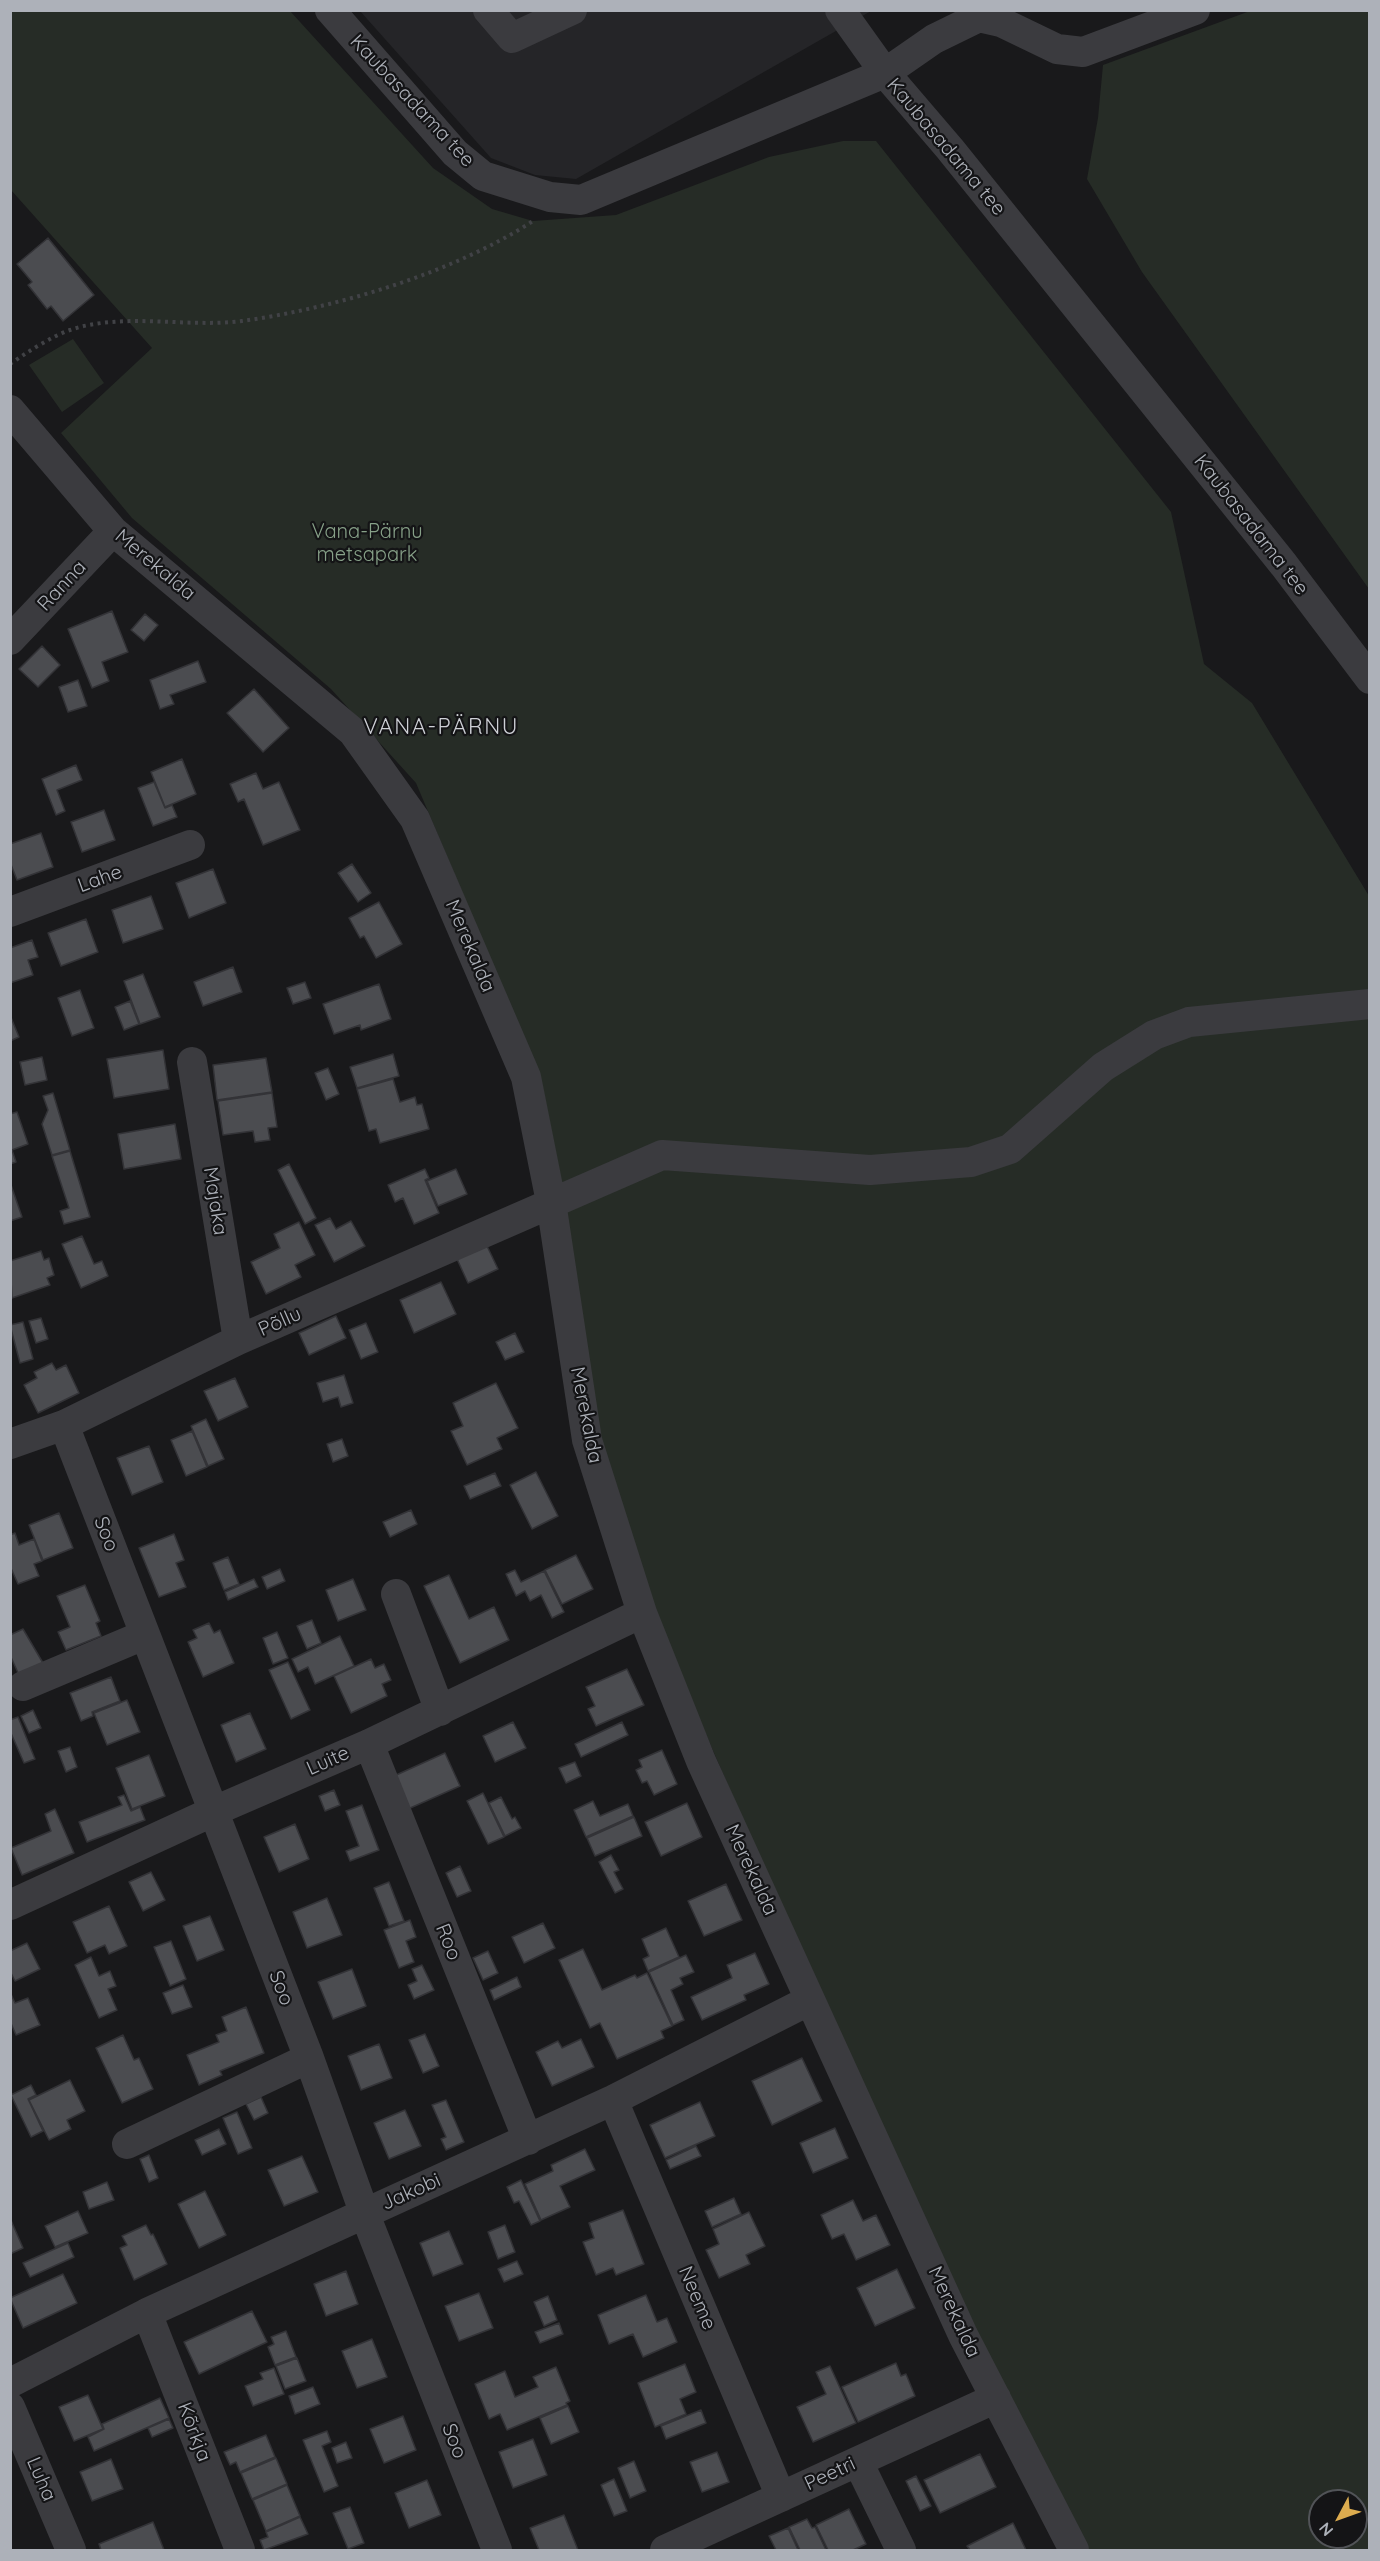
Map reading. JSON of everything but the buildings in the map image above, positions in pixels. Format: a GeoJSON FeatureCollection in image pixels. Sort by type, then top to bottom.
{"type":"FeatureCollection","features":[{"type":"Feature","properties":{"kind":"street","name":"Kaubasadama tee"},"geometry":{"type":"LineString","coordinates":[[330,10],[455,153],[483,176],[550,197],[566,199],[581,200],[885,73],[950,149],[1284,565],[1370,679]]}},
{"type":"Feature","properties":{"kind":"street"},"geometry":{"type":"LineString","coordinates":[[488,10],[512,38],[572,10]]}},
{"type":"Feature","properties":{"kind":"street"},"geometry":{"type":"LineString","coordinates":[[840,10],[885,73],[934,39],[979,17],[1012,16],[1057,49],[1083,52],[1195,10]]}},
{"type":"Feature","properties":{"kind":"street","name":"Merekalda"},"geometry":{"type":"LineString","coordinates":[[10,410],[113,531],[353,732],[415,819],[526,1077],[551,1202],[587,1440],[642,1613],[701,1761],[963,2335],[1074,2550]]}},
{"type":"Feature","properties":{"kind":"street","name":"Ranna"},"geometry":{"type":"LineString","coordinates":[[10,640],[113,531]]}},
{"type":"Feature","properties":{"kind":"street","name":"Lahe"},"geometry":{"type":"LineString","coordinates":[[10,912],[190,845]]}},
{"type":"Feature","properties":{"kind":"street","name":"Põllu"},"geometry":{"type":"LineString","coordinates":[[10,1444],[64,1425],[238,1340],[662,1155],[870,1170],[971,1162],[1010,1149],[1103,1067],[1154,1035],[1189,1022],[1370,1004]]}},
{"type":"Feature","properties":{"kind":"street","name":"Majaka"},"geometry":{"type":"LineString","coordinates":[[192,1062],[238,1340]]}},
{"type":"Feature","properties":{"kind":"street","name":"Soo"},"geometry":{"type":"LineString","coordinates":[[64,1425],[309,2058],[364,2212],[497,2550]]}},
{"type":"Feature","properties":{"kind":"street"},"geometry":{"type":"LineString","coordinates":[[396,1594],[440,1711]]}},
{"type":"Feature","properties":{"kind":"street","name":"Luite"},"geometry":{"type":"LineString","coordinates":[[10,1905],[212,1812],[369,1744],[642,1613]]}},
{"type":"Feature","properties":{"kind":"street"},"geometry":{"type":"LineString","coordinates":[[23,1686],[144,1635]]}},
{"type":"Feature","properties":{"kind":"street","name":"Roo"},"geometry":{"type":"LineString","coordinates":[[369,1744],[528,2140]]}},
{"type":"Feature","properties":{"kind":"street","name":"Jakobi"},"geometry":{"type":"LineString","coordinates":[[10,2383],[147,2313],[613,2100],[810,2000]]}},
{"type":"Feature","properties":{"kind":"street"},"geometry":{"type":"LineString","coordinates":[[126,2144],[309,2058]]}},
{"type":"Feature","properties":{"kind":"street","name":"Neeme"},"geometry":{"type":"LineString","coordinates":[[613,2100],[781,2497]]}},
{"type":"Feature","properties":{"kind":"street","name":"Kõrkja"},"geometry":{"type":"LineString","coordinates":[[147,2313],[240,2550]]}},
{"type":"Feature","properties":{"kind":"street","name":"Peetri"},"geometry":{"type":"LineString","coordinates":[[665,2550],[996,2398]]}},
{"type":"Feature","properties":{"kind":"street","name":"Luha"},"geometry":{"type":"LineString","coordinates":[[10,2407],[71,2550]]}},
{"type":"Feature","properties":{"kind":"street"},"geometry":{"type":"LineString","coordinates":[[858,2462],[901,2550]]}},
{"type":"Feature","properties":{"kind":"path"},"geometry":{"type":"LineString","coordinates":[[10,364],[68,330],[103,322],[183,324],[240,321],[331,304],[412,279],[506,238],[566,199]]}},
{"type":"Feature","properties":{"kind":"shaded area"},"geometry":{"type":"Polygon","coordinates":[[[360,11],[871,11],[576,179],[535,175],[491,158],[360,11]]]}},
{"type":"Feature","properties":{"kind":"green space","name":"Vana-Pärnu metsapark"},"geometry":{"type":"Polygon","coordinates":[[[10,11],[290,11],[433,168],[492,209],[533,221],[616,215],[769,157],[843,141],[876,141],[1171,512],[1204,664],[1252,703],[1369,896],[1369,2550],[1084,2550],[999,2386],[817,1990],[665,1640],[595,1431],[531,1055],[416,783],[331,689],[132,518],[61,433],[152,348],[11,190],[10,11]]]}},
{"type":"Feature","properties":{"kind":"green space"},"geometry":{"type":"Polygon","coordinates":[[[1250,11],[1369,11],[1369,589],[1142,272],[1087,179],[1098,118],[1103,65],[1250,11]]]}},
{"type":"Feature","properties":{"kind":"green space"},"geometry":{"type":"Polygon","coordinates":[[[73,339],[104,383],[62,412],[29,365],[73,339]]]}},
{"type":"Feature","properties":{"kind":"district","name":"VANA-PÄRNU"},"geometry":{"type":"Point","coordinates":[441,727]}}]}
